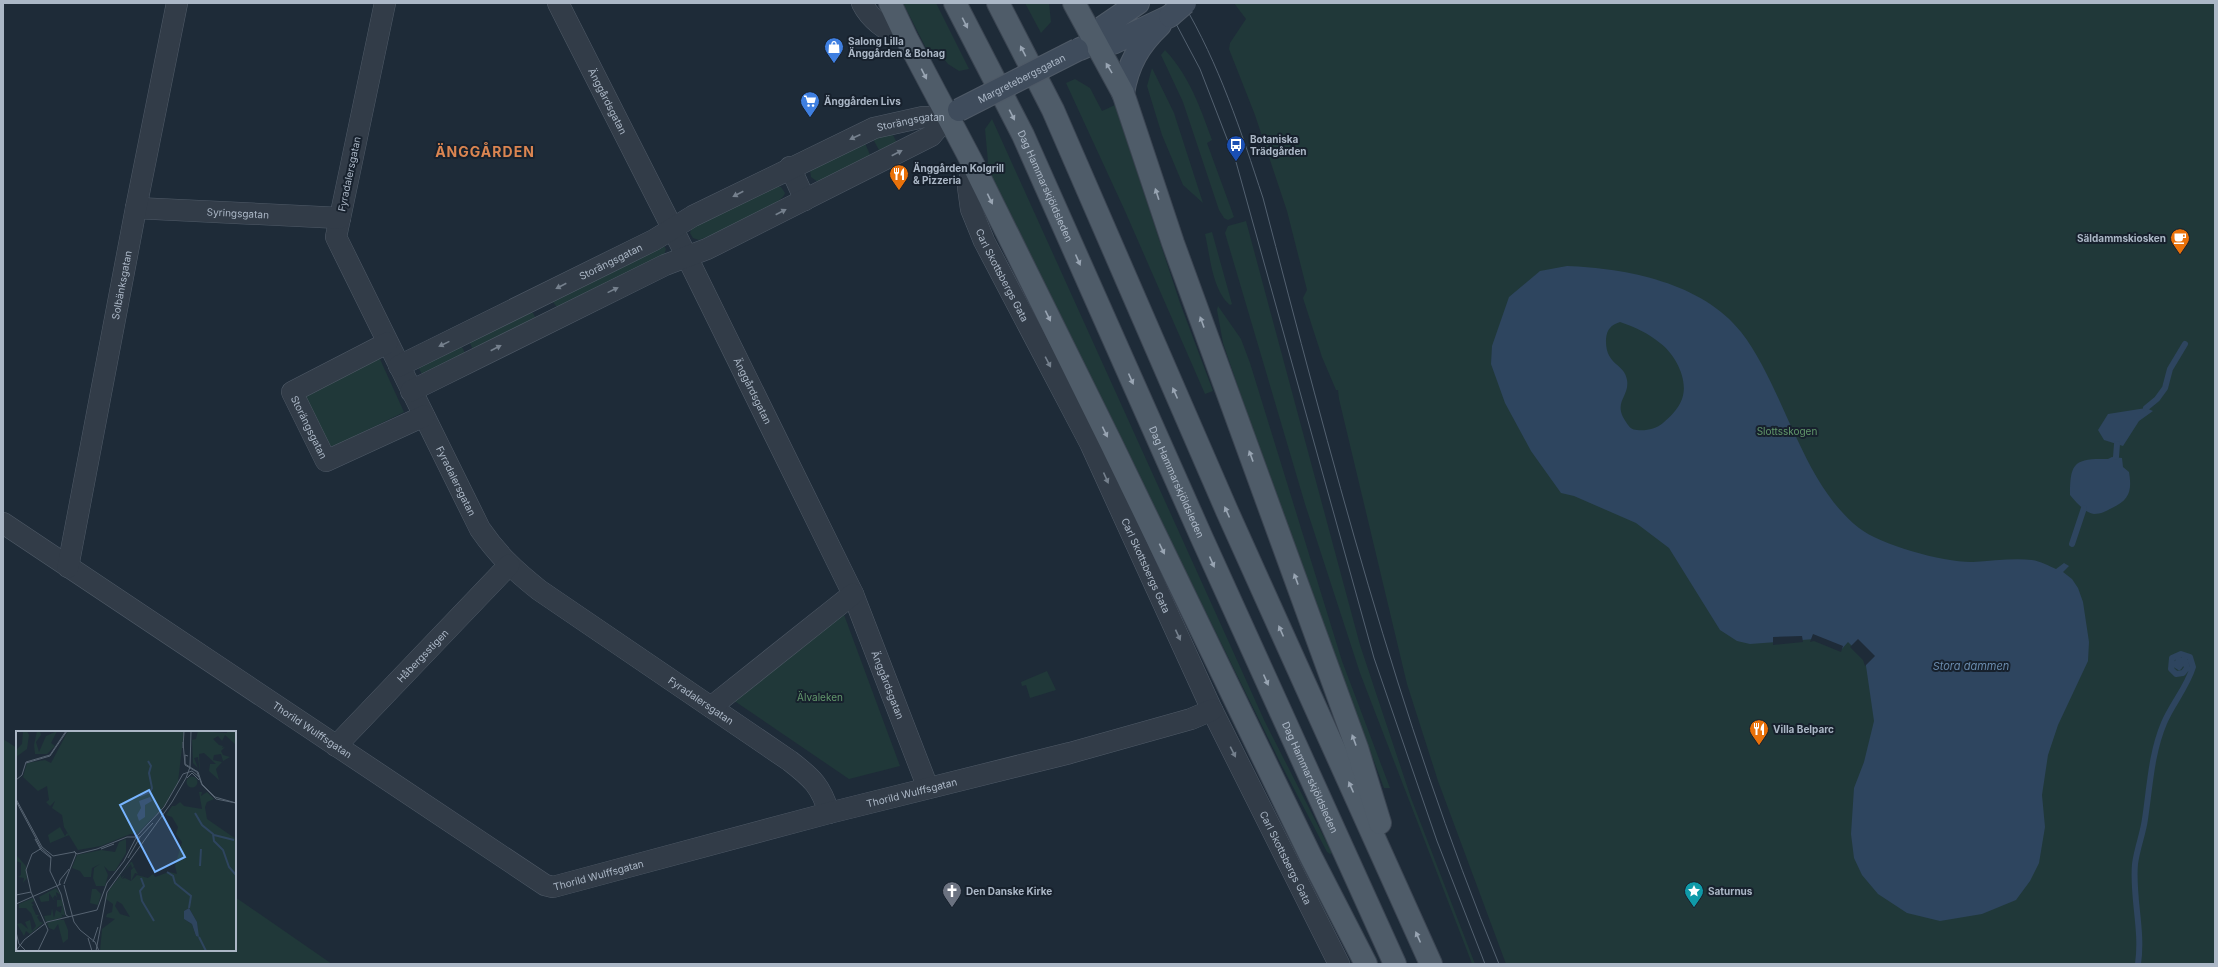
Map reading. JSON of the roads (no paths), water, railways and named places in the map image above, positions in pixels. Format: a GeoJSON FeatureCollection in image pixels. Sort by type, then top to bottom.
{"type":"FeatureCollection","features":[{"type":"Feature","properties":{"kind":"main road"},"geometry":{"type":"LineString","coordinates":[[890,3],[907,39],[953,113],[972,164],[1111,443],[1311,857],[1366,964]]}},
{"type":"Feature","properties":{"kind":"main road","name":"Dag Hammarskjöldsleden"},"geometry":{"type":"LineString","coordinates":[[955,3],[1023,135],[1201,536],[1395,964]]}},
{"type":"Feature","properties":{"kind":"main road"},"geometry":{"type":"LineString","coordinates":[[998,3],[1054,110],[1224,504],[1431,964]]}},
{"type":"Feature","properties":{"kind":"main road"},"geometry":{"type":"LineString","coordinates":[[1074,3],[1087,46],[1105,62],[1123,93],[1173,243],[1357,748],[1406,909]]}},
{"type":"Feature","properties":{"kind":"main road"},"geometry":{"type":"LineString","coordinates":[[1087,46],[1103,27],[1138,3]]}},
{"type":"Feature","properties":{"kind":"main road"},"geometry":{"type":"LineString","coordinates":[[1123,93],[1136,39],[1177,10]]}},
{"type":"Feature","properties":{"kind":"main road","name":"Margretebergsgatan"},"geometry":{"type":"LineString","coordinates":[[953,113],[1087,46],[1136,39]]}},
{"type":"Feature","properties":{"kind":"street","name":"Solbänksgatan"},"geometry":{"type":"LineString","coordinates":[[68,567],[136,208],[177,3]]}},
{"type":"Feature","properties":{"kind":"street","name":"Fyradalersgatan"},"geometry":{"type":"LineString","coordinates":[[385,3],[336,238],[480,529],[495,551],[508,565],[539,590],[814,779],[824,795],[829,813]]}},
{"type":"Feature","properties":{"kind":"street","name":"Änggårdsgatan"},"geometry":{"type":"LineString","coordinates":[[558,3],[687,257],[853,594],[928,788]]}},
{"type":"Feature","properties":{"kind":"street"},"geometry":{"type":"LineString","coordinates":[[862,3],[872,19],[895,34],[907,39]]}},
{"type":"Feature","properties":{"kind":"street","name":"Storängsgatan"},"geometry":{"type":"LineString","coordinates":[[399,366],[654,240],[672,228],[790,168],[874,128],[923,117],[953,113]]}},
{"type":"Feature","properties":{"kind":"street","name":"Storängsgatan"},"geometry":{"type":"LineString","coordinates":[[411,391],[549,321],[707,249],[932,136],[953,113]]}},
{"type":"Feature","properties":{"kind":"street","name":"Carl Skottsbergs Gata"},"geometry":{"type":"LineString","coordinates":[[972,164],[968,187],[971,209],[984,240],[1090,443],[1212,710],[1339,964]]}},
{"type":"Feature","properties":{"kind":"street"},"geometry":{"type":"LineString","coordinates":[[790,168],[805,200]]}},
{"type":"Feature","properties":{"kind":"street","name":"Syringsgatan"},"geometry":{"type":"LineString","coordinates":[[136,208],[340,218]]}},
{"type":"Feature","properties":{"kind":"street"},"geometry":{"type":"LineString","coordinates":[[538,298],[549,321]]}},
{"type":"Feature","properties":{"kind":"street","name":"Storängsgatan"},"geometry":{"type":"LineString","coordinates":[[387,343],[292,392],[326,461],[424,416]]}},
{"type":"Feature","properties":{"kind":"street","name":"Thorild Wulffsgatan"},"geometry":{"type":"LineString","coordinates":[[3,523],[544,885],[552,887],[829,813],[1070,753],[1191,719],[1212,710]]}},
{"type":"Feature","properties":{"kind":"street","name":"Håbergsstigen"},"geometry":{"type":"LineString","coordinates":[[336,746],[508,565]]}},
{"type":"Feature","properties":{"kind":"street"},"geometry":{"type":"LineString","coordinates":[[711,707],[853,594]]}},
{"type":"Feature","properties":{"kind":"water","name":"Stora dammen"},"geometry":{"type":"Polygon","coordinates":[[[1567,266],[1614,270],[1638,275],[1662,281],[1685,290],[1706,301],[1725,315],[1741,332],[1757,357],[1804,453],[1831,499],[1849,519],[1869,534],[1882,541],[1914,552],[1947,560],[1973,562],[2025,559],[2038,561],[2056,569],[2064,563],[2069,566],[2063,572],[2072,579],[2078,588],[2083,602],[2089,642],[2088,661],[2058,725],[2048,755],[2042,795],[2045,827],[2039,863],[2030,881],[2016,900],[1982,914],[1940,921],[1907,913],[1878,894],[1862,875],[1854,858],[1851,834],[1854,788],[1864,762],[1874,721],[1865,659],[1848,642],[1841,650],[1815,639],[1750,644],[1737,641],[1720,630],[1669,548],[1636,523],[1574,496],[1561,493],[1531,451],[1505,403],[1491,364],[1492,346],[1509,297],[1540,271],[1567,266]],[[1620,322],[1608,330],[1606,339],[1609,354],[1623,370],[1627,380],[1626,391],[1621,404],[1622,415],[1629,427],[1632,429],[1651,429],[1663,423],[1679,406],[1684,392],[1682,376],[1671,354],[1666,348],[1646,333],[1620,322]]]}},
{"type":"Feature","properties":{"kind":"water"},"geometry":{"type":"Polygon","coordinates":[[[2146,408],[2153,411],[2139,421],[2123,446],[2104,440],[2098,430],[2108,414],[2146,408]]]}},
{"type":"Feature","properties":{"kind":"water"},"geometry":{"type":"Polygon","coordinates":[[[2112,457],[2122,458],[2123,467],[2129,472],[2130,489],[2128,494],[2123,502],[2103,512],[2094,514],[2087,512],[2070,495],[2070,484],[2073,469],[2081,462],[2097,459],[2108,459],[2112,457]]]}},
{"type":"Feature","properties":{"kind":"waterway"},"geometry":{"type":"LineString","coordinates":[[2146,408],[2157,399],[2165,388],[2170,369],[2185,344]]}},
{"type":"Feature","properties":{"kind":"waterway"},"geometry":{"type":"LineString","coordinates":[[2116,457],[2117,444]]}},
{"type":"Feature","properties":{"kind":"waterway"},"geometry":{"type":"LineString","coordinates":[[2072,544],[2084,508]]}},
{"type":"Feature","properties":{"kind":"waterway"},"geometry":{"type":"LineString","coordinates":[[2138,964],[2139,939],[2134,876],[2135,864],[2144,825],[2156,746],[2167,716],[2187,682],[2193,667],[2190,657],[2181,654],[2172,658],[2171,669],[2176,674],[2183,673],[2187,668],[2185,661],[2179,660],[2176,665],[2179,667],[2181,664]]}},
{"type":"Feature","properties":{"kind":"tram line"},"geometry":{"type":"LineString","coordinates":[[1165,3],[1200,69],[1236,162],[1374,658],[1437,841],[1485,964]]}},
{"type":"Feature","properties":{"kind":"tram line"},"geometry":{"type":"LineString","coordinates":[[1183,3],[1208,50],[1228,98],[1263,198],[1314,392],[1368,585],[1397,681],[1462,871],[1499,964]]}},
{"type":"Feature","properties":{"kind":"place","name":"Salong Lilla Änggården & Bohag"},"geometry":{"type":"Point","coordinates":[834,64]}},
{"type":"Feature","properties":{"kind":"place","name":"Änggården Livs"},"geometry":{"type":"Point","coordinates":[810,118]}},
{"type":"Feature","properties":{"kind":"place","name":"Botaniska Trädgården"},"geometry":{"type":"Point","coordinates":[1236,162]}},
{"type":"Feature","properties":{"kind":"place","name":"Änggården Kolgrill & Pizzeria"},"geometry":{"type":"Point","coordinates":[899,191]}},
{"type":"Feature","properties":{"kind":"place","name":"Säldammskiosken"},"geometry":{"type":"Point","coordinates":[2180,255]}},
{"type":"Feature","properties":{"kind":"place","name":"Villa Belparc"},"geometry":{"type":"Point","coordinates":[1759,746]}},
{"type":"Feature","properties":{"kind":"place","name":"Den Danske Kirke"},"geometry":{"type":"Point","coordinates":[952,908]}},
{"type":"Feature","properties":{"kind":"place","name":"Saturnus"},"geometry":{"type":"Point","coordinates":[1694,908]}},
{"type":"Feature","properties":{"kind":"district","name":"ÄNGGÅRDEN"},"geometry":{"type":"Point","coordinates":[485,152]}},
{"type":"Feature","properties":{"kind":"park label","name":"Slottsskogen"},"geometry":{"type":"Point","coordinates":[1787,431]}},
{"type":"Feature","properties":{"kind":"park label","name":"Älvaleken"},"geometry":{"type":"Point","coordinates":[820,697]}}]}
